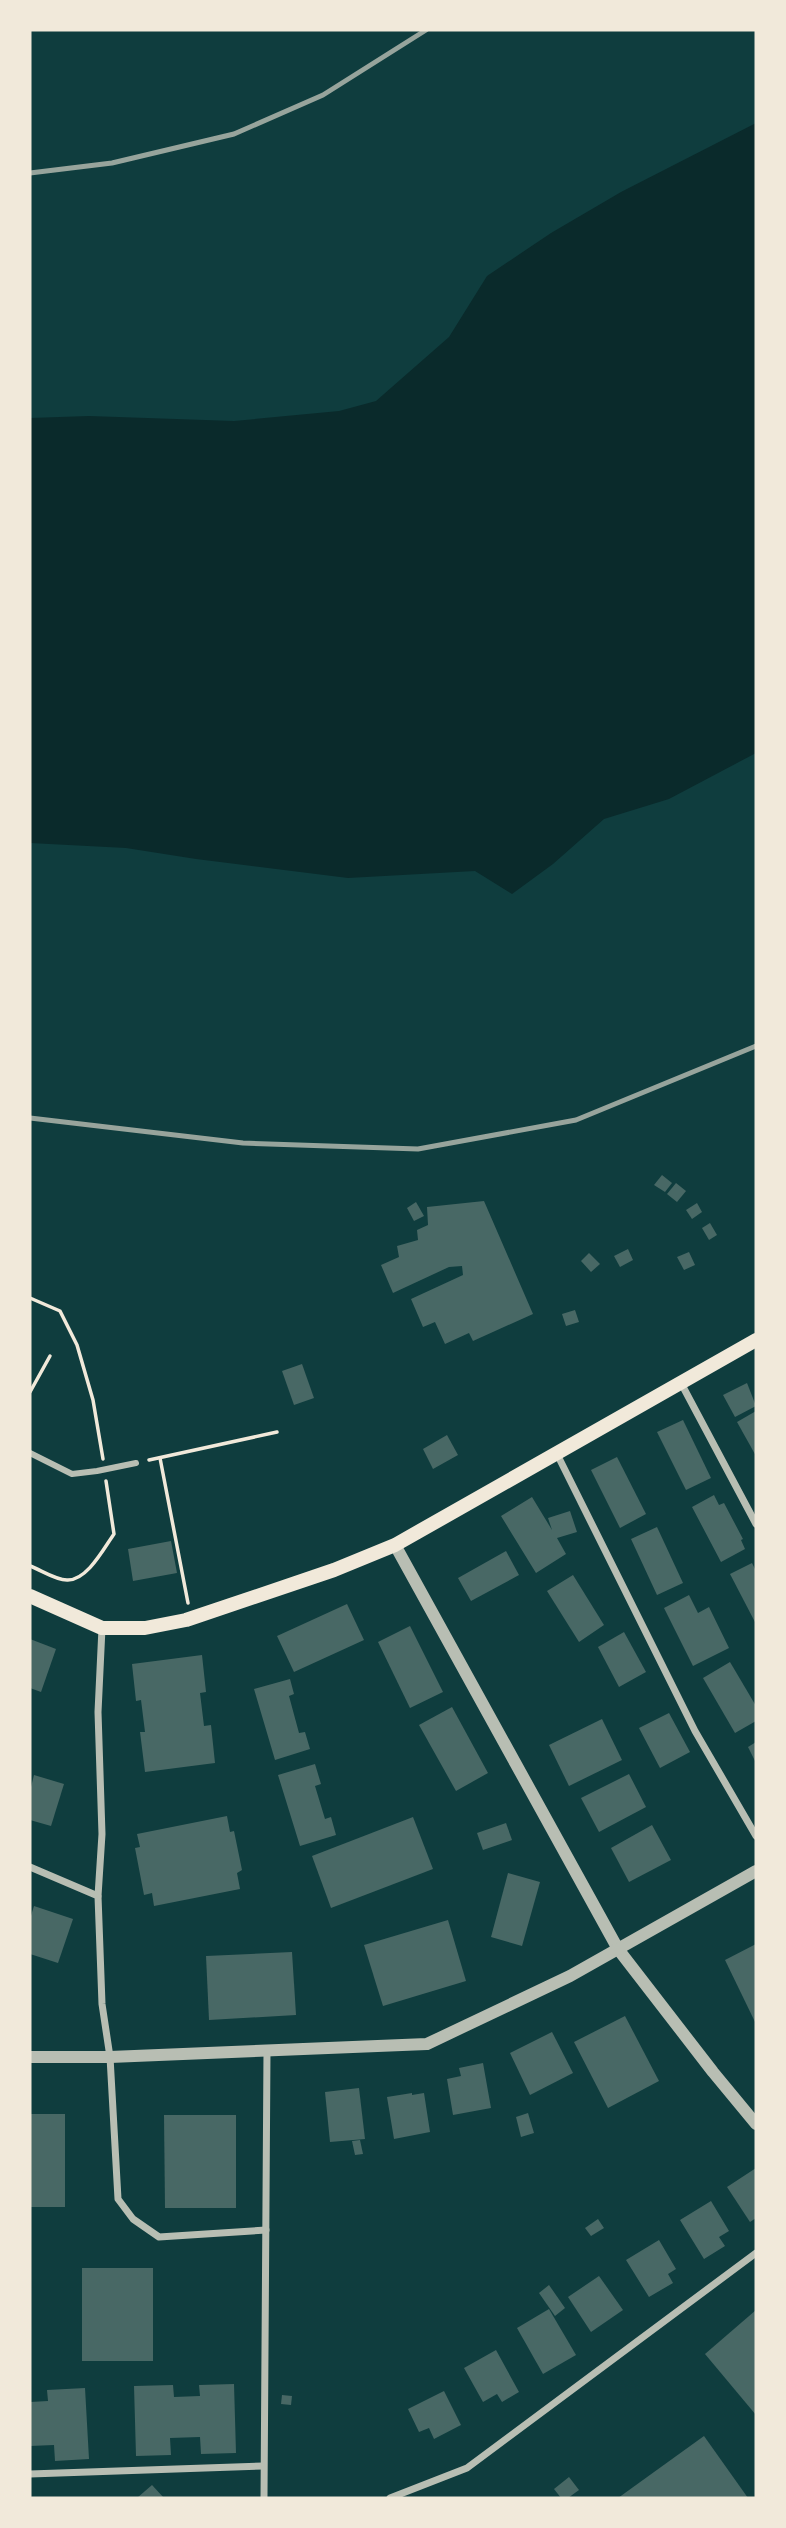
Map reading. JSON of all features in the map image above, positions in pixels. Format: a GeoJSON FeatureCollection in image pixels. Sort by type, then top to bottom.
{"type":"FeatureCollection","features":[{"type":"Feature","properties":{"kind":"main road"},"geometry":{"type":"LineString","coordinates":[[30,1596],[102,1628],[145,1628],[191,1618],[334,1570],[395,1545],[756,1340]]}},
{"type":"Feature","properties":{"kind":"street"},"geometry":{"type":"LineString","coordinates":[[681,1383],[756,1524]]}},
{"type":"Feature","properties":{"kind":"street"},"geometry":{"type":"LineString","coordinates":[[30,1453],[72,1474],[136,1463]]}},
{"type":"Feature","properties":{"kind":"street"},"geometry":{"type":"LineString","coordinates":[[557,1454],[695,1731],[756,1836]]}},
{"type":"Feature","properties":{"kind":"street"},"geometry":{"type":"LineString","coordinates":[[395,1545],[618,1949],[713,2073],[756,2124]]}},
{"type":"Feature","properties":{"kind":"street"},"geometry":{"type":"LineString","coordinates":[[102,1628],[99,1712],[102,1834],[98,1896],[102,2004],[110,2057],[118,2199],[133,2219],[159,2237],[266,2230]]}},
{"type":"Feature","properties":{"kind":"street"},"geometry":{"type":"LineString","coordinates":[[30,1867],[98,1896]]}},
{"type":"Feature","properties":{"kind":"street"},"geometry":{"type":"LineString","coordinates":[[30,2057],[110,2057],[427,2044],[570,1976],[756,1871]]}},
{"type":"Feature","properties":{"kind":"street"},"geometry":{"type":"LineString","coordinates":[[264,2498],[267,2050]]}},
{"type":"Feature","properties":{"kind":"street"},"geometry":{"type":"LineString","coordinates":[[390,2498],[467,2468],[756,2253]]}},
{"type":"Feature","properties":{"kind":"street"},"geometry":{"type":"LineString","coordinates":[[30,2474],[263,2466]]}},
{"type":"Feature","properties":{"kind":"path"},"geometry":{"type":"LineString","coordinates":[[30,1298],[60,1311],[77,1345],[93,1400],[114,1534],[88,1569],[74,1579],[64,1580],[30,1566]]}},
{"type":"Feature","properties":{"kind":"path"},"geometry":{"type":"LineString","coordinates":[[30,1391],[50,1356]]}},
{"type":"Feature","properties":{"kind":"path"},"geometry":{"type":"LineString","coordinates":[[136,1463],[277,1432]]}},
{"type":"Feature","properties":{"kind":"path"},"geometry":{"type":"LineString","coordinates":[[160,1458],[191,1618]]}},
{"type":"Feature","properties":{"kind":"water"},"geometry":{"type":"Polygon","coordinates":[[[756,123],[756,753],[669,799],[604,819],[553,864],[512,894],[475,871],[348,878],[126,848],[30,843],[30,418],[89,416],[234,421],[339,411],[376,401],[449,337],[487,276],[551,233],[621,192],[756,123]]]}},
{"type":"Feature","properties":{"kind":"building"},"geometry":{"type":"Polygon","coordinates":[[[662,1175],[672,1183],[665,1192],[654,1185],[662,1175]]]}},
{"type":"Feature","properties":{"kind":"building"},"geometry":{"type":"Polygon","coordinates":[[[676,1183],[686,1191],[677,1202],[667,1194],[676,1183]]]}},
{"type":"Feature","properties":{"kind":"building"},"geometry":{"type":"Polygon","coordinates":[[[484,1201],[533,1314],[473,1341],[469,1333],[445,1344],[435,1322],[423,1327],[411,1299],[463,1275],[462,1266],[449,1267],[393,1293],[381,1265],[399,1257],[397,1246],[418,1240],[417,1230],[428,1225],[427,1207],[484,1201]]]}},
{"type":"Feature","properties":{"kind":"building"},"geometry":{"type":"Polygon","coordinates":[[[416,1202],[424,1216],[414,1221],[407,1208],[416,1202]]]}},
{"type":"Feature","properties":{"kind":"building"},"geometry":{"type":"Polygon","coordinates":[[[697,1203],[702,1212],[692,1219],[686,1210],[697,1203]]]}},
{"type":"Feature","properties":{"kind":"building"},"geometry":{"type":"Polygon","coordinates":[[[710,1223],[717,1235],[709,1240],[702,1228],[710,1223]]]}},
{"type":"Feature","properties":{"kind":"building"},"geometry":{"type":"Polygon","coordinates":[[[628,1249],[633,1260],[620,1267],[614,1256],[628,1249]]]}},
{"type":"Feature","properties":{"kind":"building"},"geometry":{"type":"Polygon","coordinates":[[[689,1252],[695,1265],[684,1270],[677,1257],[689,1252]]]}},
{"type":"Feature","properties":{"kind":"building"},"geometry":{"type":"Polygon","coordinates":[[[589,1253],[600,1264],[591,1272],[581,1261],[589,1253]]]}},
{"type":"Feature","properties":{"kind":"building"},"geometry":{"type":"Polygon","coordinates":[[[575,1310],[579,1322],[566,1326],[562,1314],[575,1310]]]}},
{"type":"Feature","properties":{"kind":"building"},"geometry":{"type":"Polygon","coordinates":[[[302,1364],[314,1398],[294,1405],[282,1371],[302,1364]]]}},
{"type":"Feature","properties":{"kind":"building"},"geometry":{"type":"Polygon","coordinates":[[[747,1383],[756,1406],[735,1417],[723,1395],[747,1383]]]}},
{"type":"Feature","properties":{"kind":"building"},"geometry":{"type":"Polygon","coordinates":[[[756,1411],[756,1456],[737,1422],[756,1411]]]}},
{"type":"Feature","properties":{"kind":"building"},"geometry":{"type":"Polygon","coordinates":[[[683,1420],[711,1478],[686,1490],[657,1432],[683,1420]]]}},
{"type":"Feature","properties":{"kind":"building"},"geometry":{"type":"Polygon","coordinates":[[[447,1435],[458,1455],[433,1469],[423,1449],[447,1435]]]}},
{"type":"Feature","properties":{"kind":"building"},"geometry":{"type":"Polygon","coordinates":[[[617,1457],[646,1514],[620,1528],[591,1470],[617,1457]]]}},
{"type":"Feature","properties":{"kind":"building"},"geometry":{"type":"Polygon","coordinates":[[[714,1495],[719,1505],[724,1503],[743,1539],[741,1540],[745,1549],[721,1562],[692,1507],[714,1495]]]}},
{"type":"Feature","properties":{"kind":"building"},"geometry":{"type":"Polygon","coordinates":[[[532,1497],[552,1530],[548,1518],[570,1511],[577,1532],[557,1538],[566,1554],[536,1573],[501,1516],[532,1497]]]}},
{"type":"Feature","properties":{"kind":"building"},"geometry":{"type":"Polygon","coordinates":[[[657,1527],[683,1583],[657,1595],[631,1539],[657,1527]]]}},
{"type":"Feature","properties":{"kind":"building"},"geometry":{"type":"Polygon","coordinates":[[[171,1541],[177,1573],[133,1581],[128,1549],[171,1541]]]}},
{"type":"Feature","properties":{"kind":"building"},"geometry":{"type":"Polygon","coordinates":[[[506,1551],[519,1575],[471,1601],[458,1578],[506,1551]]]}},
{"type":"Feature","properties":{"kind":"building"},"geometry":{"type":"Polygon","coordinates":[[[752,1563],[756,1571],[756,1624],[730,1574],[752,1563]]]}},
{"type":"Feature","properties":{"kind":"building"},"geometry":{"type":"Polygon","coordinates":[[[573,1575],[604,1625],[579,1642],[547,1591],[573,1575]]]}},
{"type":"Feature","properties":{"kind":"building"},"geometry":{"type":"Polygon","coordinates":[[[689,1595],[698,1613],[709,1607],[729,1648],[693,1666],[664,1608],[689,1595]]]}},
{"type":"Feature","properties":{"kind":"building"},"geometry":{"type":"Polygon","coordinates":[[[347,1604],[364,1640],[294,1672],[277,1636],[347,1604]]]}},
{"type":"Feature","properties":{"kind":"building"},"geometry":{"type":"Polygon","coordinates":[[[410,1626],[443,1692],[410,1708],[378,1642],[410,1626]]]}},
{"type":"Feature","properties":{"kind":"building"},"geometry":{"type":"Polygon","coordinates":[[[624,1632],[646,1672],[619,1687],[598,1647],[624,1632]]]}},
{"type":"Feature","properties":{"kind":"building"},"geometry":{"type":"Polygon","coordinates":[[[30,1639],[56,1649],[41,1692],[30,1688],[30,1639]]]}},
{"type":"Feature","properties":{"kind":"building"},"geometry":{"type":"Polygon","coordinates":[[[202,1655],[206,1692],[200,1693],[204,1726],[211,1725],[215,1763],[145,1772],[140,1732],[145,1732],[141,1700],[136,1701],[132,1664],[202,1655]]]}},
{"type":"Feature","properties":{"kind":"building"},"geometry":{"type":"Polygon","coordinates":[[[730,1662],[756,1706],[756,1721],[735,1733],[703,1678],[730,1662]]]}},
{"type":"Feature","properties":{"kind":"building"},"geometry":{"type":"Polygon","coordinates":[[[290,1679],[294,1694],[289,1696],[299,1733],[305,1732],[310,1749],[275,1760],[254,1689],[290,1679]]]}},
{"type":"Feature","properties":{"kind":"building"},"geometry":{"type":"Polygon","coordinates":[[[452,1707],[488,1773],[456,1791],[419,1725],[452,1707]]]}},
{"type":"Feature","properties":{"kind":"building"},"geometry":{"type":"Polygon","coordinates":[[[669,1713],[690,1752],[660,1768],[639,1728],[669,1713]]]}},
{"type":"Feature","properties":{"kind":"building"},"geometry":{"type":"Polygon","coordinates":[[[602,1719],[622,1760],[569,1786],[549,1745],[602,1719]]]}},
{"type":"Feature","properties":{"kind":"building"},"geometry":{"type":"Polygon","coordinates":[[[756,1742],[756,1763],[748,1747],[756,1742]]]}},
{"type":"Feature","properties":{"kind":"building"},"geometry":{"type":"Polygon","coordinates":[[[315,1764],[321,1784],[315,1786],[325,1819],[331,1817],[336,1835],[300,1846],[278,1775],[315,1764]]]}},
{"type":"Feature","properties":{"kind":"building"},"geometry":{"type":"Polygon","coordinates":[[[629,1774],[646,1807],[599,1832],[581,1798],[629,1774]]]}},
{"type":"Feature","properties":{"kind":"building"},"geometry":{"type":"Polygon","coordinates":[[[34,1775],[64,1784],[51,1826],[30,1820],[30,1791],[34,1775]]]}},
{"type":"Feature","properties":{"kind":"building"},"geometry":{"type":"Polygon","coordinates":[[[227,1816],[230,1832],[234,1831],[242,1870],[237,1873],[240,1889],[154,1906],[152,1893],[144,1895],[135,1848],[140,1847],[137,1834],[227,1816]]]}},
{"type":"Feature","properties":{"kind":"building"},"geometry":{"type":"Polygon","coordinates":[[[413,1817],[433,1869],[331,1908],[312,1856],[413,1817]]]}},
{"type":"Feature","properties":{"kind":"building"},"geometry":{"type":"Polygon","coordinates":[[[506,1823],[512,1840],[483,1850],[477,1833],[506,1823]]]}},
{"type":"Feature","properties":{"kind":"building"},"geometry":{"type":"Polygon","coordinates":[[[652,1825],[671,1860],[629,1882],[611,1848],[652,1825]]]}},
{"type":"Feature","properties":{"kind":"building"},"geometry":{"type":"Polygon","coordinates":[[[508,1873],[540,1882],[522,1946],[491,1937],[508,1873]]]}},
{"type":"Feature","properties":{"kind":"building"},"geometry":{"type":"Polygon","coordinates":[[[34,1906],[73,1919],[58,1963],[30,1954],[30,1919],[34,1906]]]}},
{"type":"Feature","properties":{"kind":"building"},"geometry":{"type":"Polygon","coordinates":[[[448,1920],[466,1981],[383,2006],[364,1945],[448,1920]]]}},
{"type":"Feature","properties":{"kind":"building"},"geometry":{"type":"Polygon","coordinates":[[[756,1944],[756,2024],[725,1960],[756,1944]]]}},
{"type":"Feature","properties":{"kind":"building"},"geometry":{"type":"Polygon","coordinates":[[[292,1952],[296,2015],[209,2020],[206,1956],[292,1952]]]}},
{"type":"Feature","properties":{"kind":"building"},"geometry":{"type":"Polygon","coordinates":[[[625,2016],[659,2081],[608,2108],[574,2042],[625,2016]]]}},
{"type":"Feature","properties":{"kind":"building"},"geometry":{"type":"Polygon","coordinates":[[[552,2032],[573,2073],[530,2095],[510,2053],[552,2032]]]}},
{"type":"Feature","properties":{"kind":"building"},"geometry":{"type":"Polygon","coordinates":[[[483,2063],[491,2108],[453,2115],[447,2079],[461,2076],[459,2068],[483,2063]]]}},
{"type":"Feature","properties":{"kind":"building"},"geometry":{"type":"Polygon","coordinates":[[[359,2088],[365,2139],[330,2142],[325,2092],[359,2088]]]}},
{"type":"Feature","properties":{"kind":"building"},"geometry":{"type":"Polygon","coordinates":[[[424,2093],[430,2132],[394,2139],[387,2097],[424,2093]]]}},
{"type":"Feature","properties":{"kind":"building"},"geometry":{"type":"Polygon","coordinates":[[[528,2113],[534,2133],[521,2137],[516,2117],[528,2113]]]}},
{"type":"Feature","properties":{"kind":"building"},"geometry":{"type":"Polygon","coordinates":[[[30,2114],[65,2114],[65,2207],[30,2207],[30,2114]]]}},
{"type":"Feature","properties":{"kind":"building"},"geometry":{"type":"Polygon","coordinates":[[[164,2115],[236,2115],[236,2208],[165,2208],[164,2115]]]}},
{"type":"Feature","properties":{"kind":"building"},"geometry":{"type":"Polygon","coordinates":[[[360,2140],[363,2154],[355,2155],[352,2141],[360,2140]]]}},
{"type":"Feature","properties":{"kind":"building"},"geometry":{"type":"Polygon","coordinates":[[[756,2168],[756,2218],[750,2222],[727,2187],[756,2168]]]}},
{"type":"Feature","properties":{"kind":"building"},"geometry":{"type":"Polygon","coordinates":[[[711,2201],[729,2231],[719,2237],[725,2246],[704,2259],[680,2220],[711,2201]]]}},
{"type":"Feature","properties":{"kind":"building"},"geometry":{"type":"Polygon","coordinates":[[[598,2219],[604,2228],[591,2236],[585,2228],[598,2219]]]}},
{"type":"Feature","properties":{"kind":"building"},"geometry":{"type":"Polygon","coordinates":[[[659,2240],[676,2269],[668,2274],[673,2283],[649,2297],[626,2260],[659,2240]]]}},
{"type":"Feature","properties":{"kind":"building"},"geometry":{"type":"Polygon","coordinates":[[[82,2268],[153,2268],[153,2361],[82,2361],[82,2268]]]}},
{"type":"Feature","properties":{"kind":"building"},"geometry":{"type":"Polygon","coordinates":[[[599,2276],[623,2310],[591,2332],[568,2297],[599,2276]]]}},
{"type":"Feature","properties":{"kind":"building"},"geometry":{"type":"Polygon","coordinates":[[[549,2285],[565,2308],[555,2316],[539,2293],[549,2285]]]}},
{"type":"Feature","properties":{"kind":"building"},"geometry":{"type":"Polygon","coordinates":[[[549,2309],[576,2355],[543,2374],[517,2328],[549,2309]]]}},
{"type":"Feature","properties":{"kind":"building"},"geometry":{"type":"Polygon","coordinates":[[[756,2310],[756,2415],[705,2354],[756,2310]]]}},
{"type":"Feature","properties":{"kind":"building"},"geometry":{"type":"Polygon","coordinates":[[[496,2350],[519,2392],[502,2402],[497,2394],[483,2402],[464,2368],[496,2350]]]}},
{"type":"Feature","properties":{"kind":"building"},"geometry":{"type":"Polygon","coordinates":[[[234,2384],[236,2453],[201,2454],[200,2437],[170,2438],[171,2455],[136,2456],[134,2386],[173,2385],[174,2397],[200,2396],[199,2385],[234,2384]]]}},
{"type":"Feature","properties":{"kind":"building"},"geometry":{"type":"Polygon","coordinates":[[[85,2388],[89,2459],[55,2461],[54,2445],[30,2446],[30,2402],[48,2401],[47,2390],[85,2388]]]}},
{"type":"Feature","properties":{"kind":"building"},"geometry":{"type":"Polygon","coordinates":[[[444,2391],[461,2425],[434,2439],[429,2428],[419,2432],[408,2409],[444,2391]]]}},
{"type":"Feature","properties":{"kind":"building"},"geometry":{"type":"Polygon","coordinates":[[[282,2395],[292,2396],[291,2405],[281,2404],[282,2395]]]}},
{"type":"Feature","properties":{"kind":"building"},"geometry":{"type":"Polygon","coordinates":[[[704,2436],[748,2498],[618,2498],[704,2436]]]}},
{"type":"Feature","properties":{"kind":"building"},"geometry":{"type":"Polygon","coordinates":[[[569,2477],[579,2490],[568,2498],[561,2498],[554,2489],[569,2477]]]}},
{"type":"Feature","properties":{"kind":"building"},"geometry":{"type":"Polygon","coordinates":[[[152,2485],[164,2498],[137,2498],[152,2485]]]}},
{"type":"Feature","properties":{"kind":"railway"},"geometry":{"type":"LineString","coordinates":[[30,173],[112,163],[234,134],[323,95],[426,30]]}},
{"type":"Feature","properties":{"kind":"railway"},"geometry":{"type":"LineString","coordinates":[[30,1118],[243,1143],[418,1149],[576,1120],[756,1046]]}}]}
